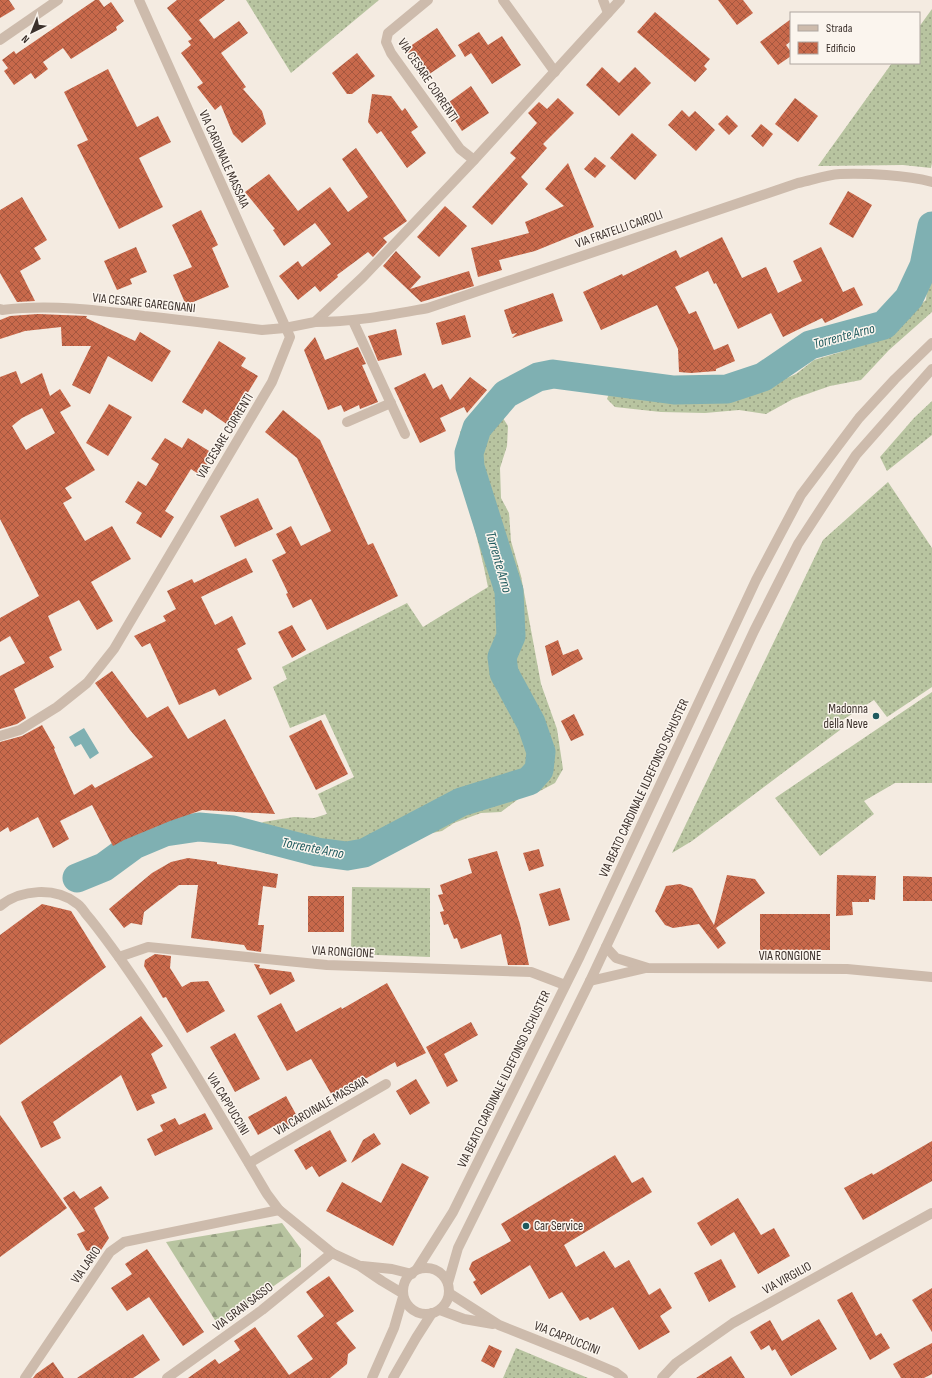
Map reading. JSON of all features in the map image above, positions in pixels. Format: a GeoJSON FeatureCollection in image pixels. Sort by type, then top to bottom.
{"type":"FeatureCollection","features":[{"type":"Feature","properties":{"kind":"street"},"geometry":{"type":"LineString","coordinates":[[0,40],[58,0]]}},
{"type":"Feature","properties":{"kind":"street","name":"VIA CARDINALE MASSAIA"},"geometry":{"type":"LineString","coordinates":[[139,0],[285,328]]}},
{"type":"Feature","properties":{"kind":"street","name":"VIA CESARE CORRENTI"},"geometry":{"type":"LineString","coordinates":[[428,0],[388,32],[386,42],[391,53],[460,149],[474,160]]}},
{"type":"Feature","properties":{"kind":"street"},"geometry":{"type":"LineString","coordinates":[[503,0],[555,72]]}},
{"type":"Feature","properties":{"kind":"street"},"geometry":{"type":"LineString","coordinates":[[603,0],[608,14]]}},
{"type":"Feature","properties":{"kind":"street"},"geometry":{"type":"LineString","coordinates":[[285,328],[315,322],[363,278],[474,160],[620,0]]}},
{"type":"Feature","properties":{"kind":"street","name":"VIA FRATELLI CAIROLI"},"geometry":{"type":"LineString","coordinates":[[315,322],[353,321],[428,308],[798,183],[839,174],[870,174],[920,179],[932,182]]}},
{"type":"Feature","properties":{"kind":"street","name":"VIA CESARE GAREGNANI"},"geometry":{"type":"LineString","coordinates":[[0,309],[26,307],[69,308],[119,312],[262,330],[285,328]]}},
{"type":"Feature","properties":{"kind":"street"},"geometry":{"type":"LineString","coordinates":[[353,321],[405,434]]}},
{"type":"Feature","properties":{"kind":"street","name":"VIA CESARE CORRENTI"},"geometry":{"type":"LineString","coordinates":[[0,736],[20,730],[57,707],[87,683],[114,649],[272,382],[290,338],[285,328]]}},
{"type":"Feature","properties":{"kind":"street","name":"VIA BEATO CARDINALE ILDEFONSO SCHUSTER"},"geometry":{"type":"LineString","coordinates":[[414,1271],[453,1212],[580,956],[756,580],[801,495],[859,418],[895,379],[932,343]]}},
{"type":"Feature","properties":{"kind":"street"},"geometry":{"type":"LineString","coordinates":[[393,1378],[416,1338],[436,1312],[447,1301],[449,1293],[448,1282],[458,1248],[590,981],[754,631],[798,544],[856,455],[932,369]]}},
{"type":"Feature","properties":{"kind":"street"},"geometry":{"type":"LineString","coordinates":[[347,422],[391,403]]}},
{"type":"Feature","properties":{"kind":"street","name":"VIA CAPPUCCINI"},"geometry":{"type":"LineString","coordinates":[[2,901],[22,895],[41,892],[57,893],[76,903],[100,929],[144,993],[198,1078],[267,1194],[279,1210],[332,1253],[360,1266],[403,1295]]}},
{"type":"Feature","properties":{"kind":"street","name":"VIA RONGIONE"},"geometry":{"type":"LineString","coordinates":[[119,957],[148,947],[327,965],[531,972],[565,985]]}},
{"type":"Feature","properties":{"kind":"street","name":"VIA RONGIONE"},"geometry":{"type":"LineString","coordinates":[[606,947],[616,958],[648,968]]}},
{"type":"Feature","properties":{"kind":"street","name":"VIA RONGIONE"},"geometry":{"type":"LineString","coordinates":[[590,981],[648,968],[847,969],[932,977]]}},
{"type":"Feature","properties":{"kind":"street","name":"VIA CARDINALE MASSAIA"},"geometry":{"type":"LineString","coordinates":[[249,1163],[386,1084]]}},
{"type":"Feature","properties":{"kind":"street","name":"VIA LARIO"},"geometry":{"type":"LineString","coordinates":[[25,1378],[110,1252],[124,1242],[279,1210]]}},
{"type":"Feature","properties":{"kind":"street","name":"VIA VIRGILIO"},"geometry":{"type":"LineString","coordinates":[[662,1378],[676,1363],[733,1324],[932,1213]]}},
{"type":"Feature","properties":{"kind":"street","name":"VIA GRAN SASSO"},"geometry":{"type":"LineString","coordinates":[[167,1378],[262,1310],[332,1253]]}},
{"type":"Feature","properties":{"kind":"street","name":"VIA CAPPUCCINI"},"geometry":{"type":"LineString","coordinates":[[360,1266],[414,1271]]}},
{"type":"Feature","properties":{"kind":"street"},"geometry":{"type":"LineString","coordinates":[[372,1377],[394,1328],[403,1295],[404,1281],[414,1271],[436,1270],[444,1275],[448,1282]]}},
{"type":"Feature","properties":{"kind":"street","name":"VIA CAPPUCCINI"},"geometry":{"type":"LineString","coordinates":[[449,1293],[499,1324],[583,1358],[615,1372],[623,1378]]}},
{"type":"Feature","properties":{"kind":"street"},"geometry":{"type":"LineString","coordinates":[[403,1295],[407,1305],[415,1312],[422,1314],[436,1312]]}},
{"type":"Feature","properties":{"kind":"street","name":"VIA CAPPUCCINI"},"geometry":{"type":"LineString","coordinates":[[436,1312],[464,1319],[499,1324]]}},
{"type":"Feature","properties":{"kind":"green space"},"geometry":{"type":"Polygon","coordinates":[[[246,0],[379,0],[291,73],[246,0]]]}},
{"type":"Feature","properties":{"kind":"green space"},"geometry":{"type":"Polygon","coordinates":[[[932,9],[931,168],[903,165],[818,166],[891,64],[920,64],[920,26],[932,9]]]}},
{"type":"Feature","properties":{"kind":"green space"},"geometry":{"type":"Polygon","coordinates":[[[932,267],[932,312],[889,350],[861,380],[830,386],[793,399],[766,414],[739,410],[705,413],[661,412],[615,407],[607,399],[610,391],[629,390],[661,400],[683,397],[715,397],[749,393],[766,387],[796,374],[814,360],[844,351],[857,342],[876,336],[894,327],[926,300],[928,279],[932,267]]]}},
{"type":"Feature","properties":{"kind":"green space"},"geometry":{"type":"Polygon","coordinates":[[[932,401],[932,435],[887,471],[880,457],[914,418],[932,401]]]}},
{"type":"Feature","properties":{"kind":"green space"},"geometry":{"type":"Polygon","coordinates":[[[478,408],[501,415],[508,426],[507,446],[500,468],[501,498],[509,513],[511,541],[521,576],[541,684],[557,729],[563,769],[555,783],[538,792],[525,794],[501,812],[481,813],[454,823],[442,831],[418,836],[382,855],[354,866],[340,865],[292,852],[267,854],[248,845],[263,822],[294,817],[314,818],[327,814],[318,794],[354,777],[325,714],[290,728],[273,687],[287,679],[282,667],[407,603],[423,627],[488,587],[466,489],[462,464],[460,432],[478,408]]]}},
{"type":"Feature","properties":{"kind":"green space"},"geometry":{"type":"Polygon","coordinates":[[[888,482],[932,548],[932,687],[887,717],[874,700],[841,721],[844,727],[692,841],[672,853],[823,540],[888,482]]]}},
{"type":"Feature","properties":{"kind":"green space"},"geometry":{"type":"Polygon","coordinates":[[[932,692],[932,783],[895,783],[864,801],[874,814],[820,856],[775,798],[932,692]]]}},
{"type":"Feature","properties":{"kind":"green space"},"geometry":{"type":"Polygon","coordinates":[[[352,887],[430,888],[430,957],[351,954],[352,887]]]}},
{"type":"Feature","properties":{"kind":"green space"},"geometry":{"type":"Polygon","coordinates":[[[282,1223],[301,1249],[301,1267],[218,1325],[166,1242],[282,1223]]]}},
{"type":"Feature","properties":{"kind":"green space"},"geometry":{"type":"Polygon","coordinates":[[[516,1348],[588,1378],[503,1378],[516,1348]]]}},
{"type":"Feature","properties":{"kind":"water"},"geometry":{"type":"Polygon","coordinates":[[[84,728],[99,753],[90,759],[81,744],[75,747],[69,737],[84,728]]]}},
{"type":"Feature","properties":{"kind":"building"},"geometry":{"type":"Polygon","coordinates":[[[0,0],[9,0],[15,9],[0,18],[0,0]]]}},
{"type":"Feature","properties":{"kind":"building"},"geometry":{"type":"Polygon","coordinates":[[[95,0],[99,0],[104,7],[111,2],[124,21],[116,27],[117,30],[71,59],[63,48],[43,62],[48,69],[35,79],[31,73],[14,85],[4,71],[8,68],[2,60],[14,51],[16,54],[95,0]]]}},
{"type":"Feature","properties":{"kind":"building"},"geometry":{"type":"Polygon","coordinates":[[[177,0],[225,0],[199,20],[214,39],[239,21],[248,33],[221,53],[246,87],[243,89],[262,111],[266,124],[242,143],[233,134],[221,105],[215,110],[197,87],[203,83],[181,53],[191,45],[188,41],[192,39],[167,8],[177,0]]]}},
{"type":"Feature","properties":{"kind":"building"},"geometry":{"type":"Polygon","coordinates":[[[718,0],[743,0],[753,13],[737,25],[718,0]]]}},
{"type":"Feature","properties":{"kind":"building"},"geometry":{"type":"Polygon","coordinates":[[[655,12],[710,59],[704,66],[707,69],[695,82],[637,32],[655,12]]]}},
{"type":"Feature","properties":{"kind":"building"},"geometry":{"type":"Polygon","coordinates":[[[790,20],[790,42],[786,45],[790,51],[790,57],[778,65],[760,42],[790,20]]]}},
{"type":"Feature","properties":{"kind":"building"},"geometry":{"type":"Polygon","coordinates":[[[437,28],[456,56],[425,77],[406,49],[437,28]]]}},
{"type":"Feature","properties":{"kind":"building"},"geometry":{"type":"Polygon","coordinates":[[[479,32],[488,45],[502,36],[521,65],[492,84],[471,53],[465,57],[458,45],[479,32]]]}},
{"type":"Feature","properties":{"kind":"building"},"geometry":{"type":"Polygon","coordinates":[[[357,53],[375,76],[352,94],[347,94],[332,73],[357,53]]]}},
{"type":"Feature","properties":{"kind":"building"},"geometry":{"type":"Polygon","coordinates":[[[602,67],[619,83],[635,67],[651,83],[619,116],[586,85],[602,67]]]}},
{"type":"Feature","properties":{"kind":"building"},"geometry":{"type":"Polygon","coordinates":[[[108,69],[137,127],[158,116],[171,142],[139,158],[163,207],[119,229],[77,145],[88,140],[64,92],[108,69]]]}},
{"type":"Feature","properties":{"kind":"building"},"geometry":{"type":"Polygon","coordinates":[[[471,86],[489,113],[462,131],[445,105],[471,86]]]}},
{"type":"Feature","properties":{"kind":"building"},"geometry":{"type":"Polygon","coordinates":[[[372,94],[391,96],[402,111],[405,108],[418,127],[411,132],[426,153],[407,168],[381,131],[377,134],[368,122],[372,94]]]}},
{"type":"Feature","properties":{"kind":"building"},"geometry":{"type":"Polygon","coordinates":[[[558,98],[574,113],[543,144],[547,148],[521,177],[528,184],[492,225],[472,207],[516,158],[510,153],[537,123],[528,113],[539,102],[547,109],[558,98]]]}},
{"type":"Feature","properties":{"kind":"building"},"geometry":{"type":"Polygon","coordinates":[[[795,98],[818,116],[798,142],[775,124],[795,98]]]}},
{"type":"Feature","properties":{"kind":"building"},"geometry":{"type":"Polygon","coordinates":[[[682,110],[689,117],[695,111],[715,130],[696,151],[668,125],[682,110]]]}},
{"type":"Feature","properties":{"kind":"building"},"geometry":{"type":"Polygon","coordinates":[[[727,115],[738,126],[729,135],[718,124],[727,115]]]}},
{"type":"Feature","properties":{"kind":"building"},"geometry":{"type":"Polygon","coordinates":[[[761,124],[773,134],[763,147],[751,136],[761,124]]]}},
{"type":"Feature","properties":{"kind":"building"},"geometry":{"type":"Polygon","coordinates":[[[632,133],[657,155],[635,180],[610,158],[632,133]]]}},
{"type":"Feature","properties":{"kind":"building"},"geometry":{"type":"Polygon","coordinates":[[[356,148],[407,221],[383,238],[387,242],[373,257],[368,252],[337,275],[338,277],[320,292],[315,286],[298,300],[279,276],[298,261],[302,267],[331,244],[315,223],[284,246],[273,230],[275,229],[245,192],[269,174],[298,211],[330,187],[348,212],[368,197],[342,159],[356,148]]]}},
{"type":"Feature","properties":{"kind":"building"},"geometry":{"type":"Polygon","coordinates":[[[595,157],[606,166],[595,178],[584,169],[595,157]]]}},
{"type":"Feature","properties":{"kind":"building"},"geometry":{"type":"Polygon","coordinates":[[[568,163],[594,227],[535,251],[499,260],[502,270],[478,277],[471,248],[529,233],[525,222],[564,206],[545,189],[568,163]]]}},
{"type":"Feature","properties":{"kind":"building"},"geometry":{"type":"Polygon","coordinates":[[[848,191],[872,205],[853,238],[829,224],[848,191]]]}},
{"type":"Feature","properties":{"kind":"building"},"geometry":{"type":"Polygon","coordinates":[[[22,197],[47,240],[34,248],[41,259],[20,271],[35,301],[17,302],[0,273],[0,210],[22,197]]]}},
{"type":"Feature","properties":{"kind":"building"},"geometry":{"type":"Polygon","coordinates":[[[445,206],[467,226],[439,257],[417,237],[445,206]]]}},
{"type":"Feature","properties":{"kind":"building"},"geometry":{"type":"Polygon","coordinates":[[[201,210],[218,245],[212,248],[229,287],[186,305],[173,275],[192,267],[172,225],[201,210]]]}},
{"type":"Feature","properties":{"kind":"building"},"geometry":{"type":"Polygon","coordinates":[[[722,237],[742,278],[766,267],[778,293],[802,281],[793,261],[821,247],[843,292],[854,287],[863,305],[825,323],[822,318],[783,337],[771,313],[738,329],[716,283],[714,284],[708,271],[675,287],[689,314],[696,311],[714,350],[728,344],[735,361],[716,369],[716,371],[691,373],[679,372],[678,349],[657,305],[601,330],[583,292],[622,274],[623,276],[676,250],[680,258],[722,237]]]}},
{"type":"Feature","properties":{"kind":"building"},"geometry":{"type":"Polygon","coordinates":[[[136,247],[147,272],[130,279],[132,284],[117,290],[104,261],[136,247]]]}},
{"type":"Feature","properties":{"kind":"building"},"geometry":{"type":"Polygon","coordinates":[[[396,251],[421,277],[410,289],[469,271],[474,286],[421,302],[383,266],[396,251]]]}},
{"type":"Feature","properties":{"kind":"building"},"geometry":{"type":"Polygon","coordinates":[[[553,293],[563,321],[512,338],[517,333],[512,334],[504,310],[553,293]]]}},
{"type":"Feature","properties":{"kind":"building"},"geometry":{"type":"Polygon","coordinates":[[[38,314],[87,316],[86,318],[135,341],[140,332],[171,351],[152,382],[108,356],[90,394],[72,385],[91,346],[62,346],[61,327],[25,331],[0,339],[0,320],[10,316],[38,314]]]}},
{"type":"Feature","properties":{"kind":"building"},"geometry":{"type":"Polygon","coordinates":[[[465,315],[471,337],[442,345],[436,323],[465,315]]]}},
{"type":"Feature","properties":{"kind":"building"},"geometry":{"type":"Polygon","coordinates":[[[396,329],[402,355],[378,361],[368,336],[396,329]]]}},
{"type":"Feature","properties":{"kind":"building"},"geometry":{"type":"Polygon","coordinates":[[[315,337],[325,360],[358,347],[366,364],[362,365],[378,402],[360,409],[359,405],[344,412],[341,405],[328,410],[304,350],[315,337]]]}},
{"type":"Feature","properties":{"kind":"building"},"geometry":{"type":"Polygon","coordinates":[[[219,341],[246,358],[241,366],[258,376],[228,425],[205,409],[202,414],[182,402],[219,341]]]}},
{"type":"Feature","properties":{"kind":"building"},"geometry":{"type":"Polygon","coordinates":[[[16,371],[21,384],[42,373],[50,396],[60,389],[71,406],[60,412],[95,470],[65,488],[72,498],[63,503],[85,541],[112,526],[131,559],[91,582],[113,621],[97,630],[79,600],[48,616],[62,650],[49,657],[54,667],[14,689],[26,718],[17,724],[0,729],[0,676],[25,663],[10,636],[0,642],[0,618],[39,596],[0,519],[0,377],[16,371]],[[42,408],[22,418],[12,426],[26,450],[55,433],[42,408]]]}},
{"type":"Feature","properties":{"kind":"building"},"geometry":{"type":"Polygon","coordinates":[[[425,373],[433,389],[442,384],[450,400],[470,377],[487,390],[467,413],[464,407],[440,418],[446,431],[420,443],[394,388],[425,373]]]}},
{"type":"Feature","properties":{"kind":"building"},"geometry":{"type":"Polygon","coordinates":[[[109,404],[132,417],[108,456],[86,443],[109,404]]]}},
{"type":"Feature","properties":{"kind":"building"},"geometry":{"type":"Polygon","coordinates":[[[283,410],[320,440],[368,545],[373,543],[398,596],[327,630],[311,599],[293,608],[286,594],[288,593],[272,560],[286,553],[276,534],[291,526],[301,546],[331,531],[297,458],[265,432],[283,410]]]}},
{"type":"Feature","properties":{"kind":"building"},"geometry":{"type":"Polygon","coordinates":[[[165,438],[182,448],[188,438],[214,454],[200,475],[191,469],[165,511],[174,517],[161,538],[136,523],[142,513],[125,502],[138,481],[146,486],[153,475],[159,464],[151,459],[165,438]]]}},
{"type":"Feature","properties":{"kind":"building"},"geometry":{"type":"Polygon","coordinates":[[[258,498],[273,529],[235,547],[220,516],[258,498]]]}},
{"type":"Feature","properties":{"kind":"building"},"geometry":{"type":"Polygon","coordinates":[[[246,558],[253,572],[201,597],[215,625],[232,616],[246,644],[237,649],[252,679],[219,696],[215,689],[179,705],[150,643],[142,647],[134,636],[166,621],[163,616],[176,609],[167,591],[192,579],[194,583],[246,558]]]}},
{"type":"Feature","properties":{"kind":"building"},"geometry":{"type":"Polygon","coordinates":[[[292,625],[306,650],[292,658],[278,632],[292,625]]]}},
{"type":"Feature","properties":{"kind":"building"},"geometry":{"type":"Polygon","coordinates":[[[558,640],[563,655],[578,649],[583,659],[552,676],[545,646],[558,640]]]}},
{"type":"Feature","properties":{"kind":"building"},"geometry":{"type":"Polygon","coordinates":[[[112,671],[147,718],[168,706],[188,739],[225,719],[275,814],[202,810],[170,821],[113,846],[92,805],[60,821],[69,839],[53,848],[38,817],[10,832],[8,827],[0,832],[0,742],[22,736],[42,725],[55,748],[54,749],[74,795],[92,784],[95,788],[153,757],[130,730],[95,683],[112,671]]]}},
{"type":"Feature","properties":{"kind":"building"},"geometry":{"type":"Polygon","coordinates":[[[574,714],[584,735],[571,741],[561,721],[574,714]]]}},
{"type":"Feature","properties":{"kind":"building"},"geometry":{"type":"Polygon","coordinates":[[[321,720],[348,774],[316,790],[289,736],[321,720]]]}},
{"type":"Feature","properties":{"kind":"building"},"geometry":{"type":"Polygon","coordinates":[[[539,849],[544,866],[529,871],[523,853],[539,849]]]}},
{"type":"Feature","properties":{"kind":"building"},"geometry":{"type":"Polygon","coordinates":[[[497,851],[520,924],[529,965],[508,965],[501,934],[461,949],[457,938],[454,939],[448,924],[444,925],[440,912],[444,911],[438,895],[443,894],[440,885],[472,873],[468,859],[497,851]]]}},
{"type":"Feature","properties":{"kind":"building"},"geometry":{"type":"Polygon","coordinates":[[[188,858],[278,874],[276,888],[263,886],[258,925],[264,925],[261,952],[247,950],[244,945],[191,938],[198,885],[179,885],[144,912],[142,925],[131,923],[124,928],[109,909],[152,873],[171,862],[188,858]]]}},
{"type":"Feature","properties":{"kind":"building"},"geometry":{"type":"Polygon","coordinates":[[[727,875],[755,879],[765,893],[716,928],[726,943],[718,949],[699,924],[673,928],[665,925],[655,911],[666,886],[680,884],[692,888],[714,925],[727,875]]]}},
{"type":"Feature","properties":{"kind":"building"},"geometry":{"type":"Polygon","coordinates":[[[837,875],[876,876],[875,900],[869,899],[869,902],[852,902],[853,915],[836,916],[837,875]]]}},
{"type":"Feature","properties":{"kind":"building"},"geometry":{"type":"Polygon","coordinates":[[[903,876],[932,877],[932,901],[903,901],[903,876]]]}},
{"type":"Feature","properties":{"kind":"building"},"geometry":{"type":"Polygon","coordinates":[[[560,888],[570,920],[549,926],[539,894],[560,888]]]}},
{"type":"Feature","properties":{"kind":"building"},"geometry":{"type":"Polygon","coordinates":[[[308,896],[344,896],[344,932],[308,932],[308,896]]]}},
{"type":"Feature","properties":{"kind":"building"},"geometry":{"type":"Polygon","coordinates":[[[42,904],[71,911],[106,967],[0,1045],[0,935],[42,904]]]}},
{"type":"Feature","properties":{"kind":"building"},"geometry":{"type":"Polygon","coordinates":[[[760,914],[830,914],[830,950],[760,950],[760,914]]]}},
{"type":"Feature","properties":{"kind":"building"},"geometry":{"type":"Polygon","coordinates":[[[155,954],[171,956],[170,968],[182,987],[191,982],[208,981],[225,1011],[187,1033],[166,997],[163,998],[144,966],[145,960],[155,954]]]}},
{"type":"Feature","properties":{"kind":"building"},"geometry":{"type":"Polygon","coordinates":[[[254,964],[260,965],[259,968],[291,972],[295,981],[270,995],[254,964]]]}},
{"type":"Feature","properties":{"kind":"building"},"geometry":{"type":"Polygon","coordinates":[[[387,983],[426,1053],[397,1067],[395,1062],[333,1097],[311,1059],[287,1071],[257,1016],[281,1003],[296,1032],[341,1007],[342,1009],[387,983]]]}},
{"type":"Feature","properties":{"kind":"building"},"geometry":{"type":"Polygon","coordinates":[[[141,1016],[163,1046],[151,1054],[167,1088],[151,1095],[155,1103],[137,1111],[121,1075],[53,1122],[61,1138],[41,1148],[21,1102],[141,1016]]]}},
{"type":"Feature","properties":{"kind":"building"},"geometry":{"type":"Polygon","coordinates":[[[471,1022],[478,1035],[444,1054],[458,1081],[447,1087],[426,1047],[471,1022]]]}},
{"type":"Feature","properties":{"kind":"building"},"geometry":{"type":"Polygon","coordinates":[[[235,1033],[260,1079],[235,1092],[210,1047],[235,1033]]]}},
{"type":"Feature","properties":{"kind":"building"},"geometry":{"type":"Polygon","coordinates":[[[416,1079],[430,1103],[410,1115],[396,1091],[416,1079]]]}},
{"type":"Feature","properties":{"kind":"building"},"geometry":{"type":"Polygon","coordinates":[[[286,1096],[299,1120],[279,1131],[276,1125],[258,1135],[248,1117],[286,1096]]]}},
{"type":"Feature","properties":{"kind":"building"},"geometry":{"type":"Polygon","coordinates":[[[205,1113],[213,1129],[155,1156],[147,1139],[163,1131],[160,1125],[175,1118],[179,1125],[205,1113]]]}},
{"type":"Feature","properties":{"kind":"building"},"geometry":{"type":"Polygon","coordinates":[[[0,1115],[67,1208],[0,1257],[0,1115]]]}},
{"type":"Feature","properties":{"kind":"building"},"geometry":{"type":"Polygon","coordinates":[[[330,1130],[347,1161],[319,1177],[312,1166],[306,1170],[294,1150],[330,1130]]]}},
{"type":"Feature","properties":{"kind":"building"},"geometry":{"type":"Polygon","coordinates":[[[374,1133],[381,1144],[351,1163],[363,1140],[374,1133]]]}},
{"type":"Feature","properties":{"kind":"building"},"geometry":{"type":"Polygon","coordinates":[[[932,1141],[932,1181],[863,1220],[844,1188],[872,1173],[873,1175],[932,1141]]]}},
{"type":"Feature","properties":{"kind":"building"},"geometry":{"type":"Polygon","coordinates":[[[615,1155],[632,1183],[643,1177],[652,1192],[564,1245],[576,1267],[604,1251],[615,1268],[629,1260],[649,1295],[660,1288],[672,1308],[660,1316],[670,1332],[639,1350],[613,1307],[590,1320],[588,1317],[580,1321],[562,1292],[549,1299],[530,1265],[481,1295],[473,1282],[476,1280],[469,1269],[472,1262],[511,1241],[501,1224],[615,1155]]]}},
{"type":"Feature","properties":{"kind":"building"},"geometry":{"type":"Polygon","coordinates":[[[402,1163],[429,1177],[393,1246],[326,1211],[342,1182],[381,1203],[402,1163]]]}},
{"type":"Feature","properties":{"kind":"building"},"geometry":{"type":"Polygon","coordinates":[[[101,1186],[109,1198],[94,1208],[109,1238],[97,1256],[86,1250],[77,1234],[85,1231],[63,1198],[74,1191],[80,1199],[101,1186]]]}},
{"type":"Feature","properties":{"kind":"building"},"geometry":{"type":"Polygon","coordinates":[[[738,1198],[761,1235],[774,1228],[790,1256],[758,1274],[734,1232],[711,1246],[697,1223],[738,1198]]]}},
{"type":"Feature","properties":{"kind":"building"},"geometry":{"type":"Polygon","coordinates":[[[147,1249],[204,1332],[183,1346],[149,1297],[127,1311],[111,1288],[132,1274],[125,1264],[147,1249]]]}},
{"type":"Feature","properties":{"kind":"building"},"geometry":{"type":"Polygon","coordinates":[[[721,1259],[736,1287],[709,1302],[694,1273],[721,1259]]]}},
{"type":"Feature","properties":{"kind":"building"},"geometry":{"type":"Polygon","coordinates":[[[329,1276],[354,1311],[336,1323],[356,1348],[348,1354],[347,1364],[330,1378],[188,1378],[215,1359],[219,1364],[240,1350],[234,1341],[255,1327],[289,1375],[313,1359],[297,1336],[324,1316],[306,1292],[329,1276]]]}},
{"type":"Feature","properties":{"kind":"building"},"geometry":{"type":"Polygon","coordinates":[[[932,1288],[932,1332],[912,1300],[932,1288]]]}},
{"type":"Feature","properties":{"kind":"building"},"geometry":{"type":"Polygon","coordinates":[[[852,1292],[876,1336],[881,1333],[890,1348],[870,1360],[837,1300],[852,1292]]]}},
{"type":"Feature","properties":{"kind":"building"},"geometry":{"type":"Polygon","coordinates":[[[819,1319],[837,1349],[791,1376],[775,1349],[772,1351],[769,1345],[761,1350],[750,1332],[770,1320],[782,1341],[819,1319]]]}},
{"type":"Feature","properties":{"kind":"building"},"geometry":{"type":"Polygon","coordinates":[[[143,1334],[160,1360],[133,1378],[77,1378],[143,1334]]]}},
{"type":"Feature","properties":{"kind":"building"},"geometry":{"type":"Polygon","coordinates":[[[932,1343],[932,1374],[924,1378],[901,1378],[893,1364],[932,1343]]]}},
{"type":"Feature","properties":{"kind":"building"},"geometry":{"type":"Polygon","coordinates":[[[489,1345],[502,1351],[494,1368],[481,1361],[489,1345]]]}},
{"type":"Feature","properties":{"kind":"building"},"geometry":{"type":"Polygon","coordinates":[[[731,1356],[745,1378],[696,1378],[731,1356]]]}},
{"type":"Feature","properties":{"kind":"building"},"geometry":{"type":"Polygon","coordinates":[[[53,1362],[64,1378],[33,1378],[36,1374],[53,1362]]]}},
{"type":"Feature","properties":{"kind":"waterway","name":"Torrente Arno"},"geometry":{"type":"LineString","coordinates":[[77,878],[104,867],[134,845],[165,832],[199,827],[233,830],[317,852],[347,856],[364,853],[461,802],[529,781],[539,770],[541,752],[531,723],[504,673],[502,657],[511,636],[509,591],[470,467],[469,453],[477,428],[506,394],[538,377],[553,374],[674,390],[727,389],[763,377],[810,345],[884,325],[909,298],[924,266],[932,226]]}},
{"type":"Feature","properties":{"kind":"place","name":"Madonna della Neve"},"geometry":{"type":"Point","coordinates":[876,716]}},
{"type":"Feature","properties":{"kind":"place","name":"Car Service"},"geometry":{"type":"Point","coordinates":[526,1226]}}]}
